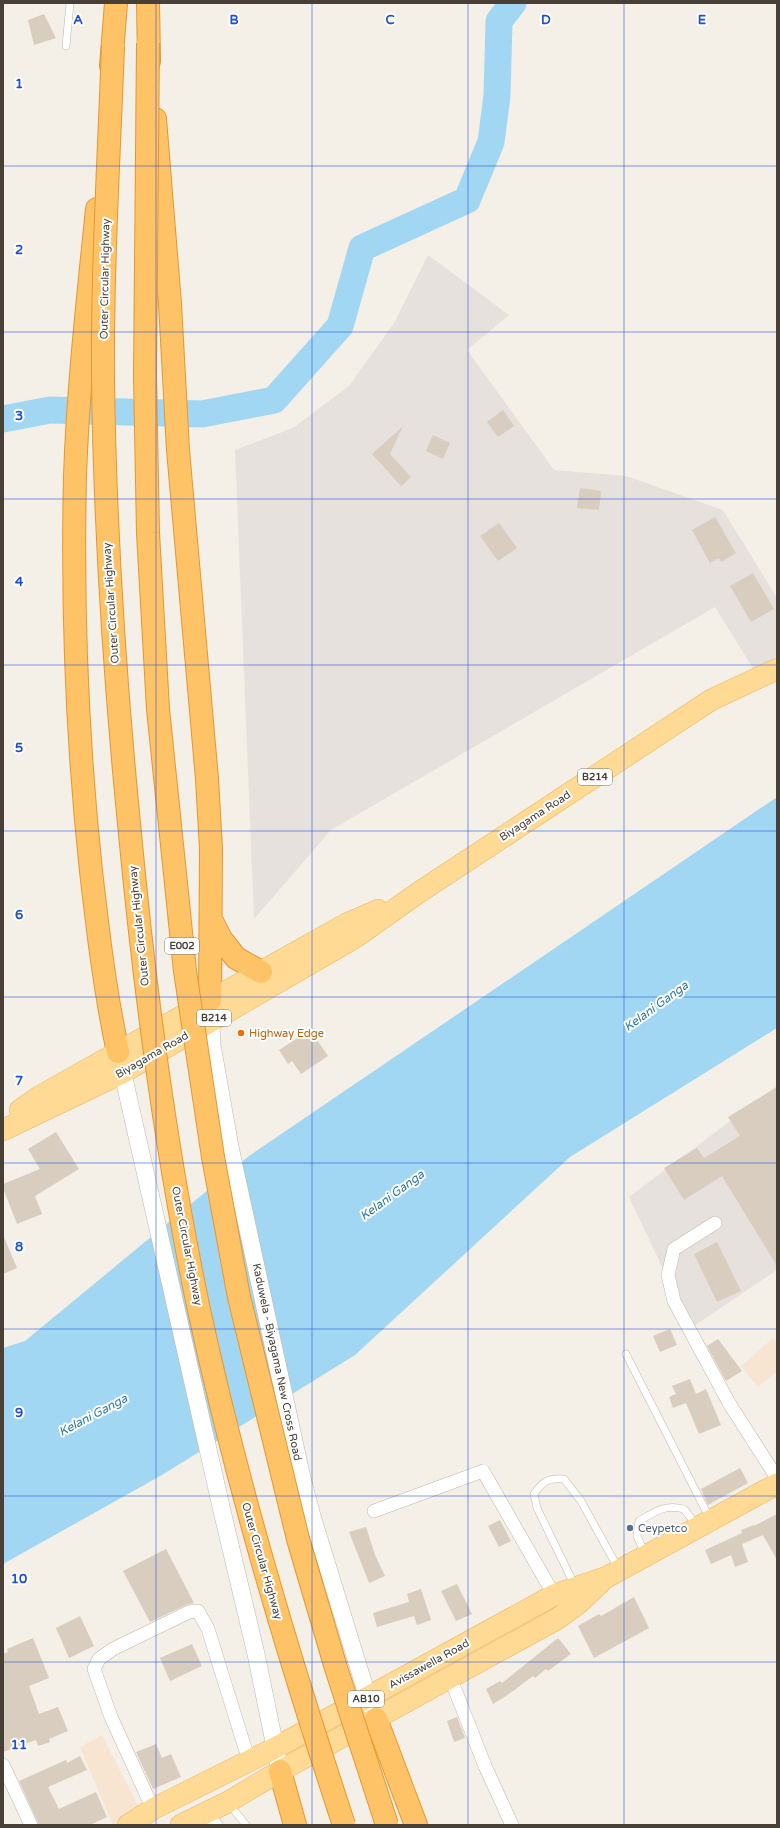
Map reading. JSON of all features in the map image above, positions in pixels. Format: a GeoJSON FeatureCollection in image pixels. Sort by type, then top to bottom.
{"type":"FeatureCollection","features":[{"type":"Feature","properties":{"kind":"highway","name":"Outer Circular Highway"},"geometry":{"type":"LineString","coordinates":[[116,3],[104,265],[103,379],[107,541],[120,733],[138,922],[149,1012],[172,1166],[199,1308],[222,1410],[259,1555],[298,1684],[344,1825]]}},
{"type":"Feature","properties":{"kind":"highway","name":"E002"},"geometry":{"type":"LineString","coordinates":[[148,3],[145,376],[148,533],[158,709],[185,971],[213,1157],[240,1297],[265,1404],[298,1539],[314,1596],[387,1825]]}},
{"type":"Feature","properties":{"kind":"highway"},"geometry":{"type":"LineString","coordinates":[[148,44],[162,191],[178,450],[207,779],[211,849],[212,921],[210,1010]]}},
{"type":"Feature","properties":{"kind":"highway"},"geometry":{"type":"LineString","coordinates":[[113,46],[88,300],[76,475],[74,603],[77,694],[84,801],[97,924],[109,1009],[118,1052]]}},
{"type":"Feature","properties":{"kind":"highway"},"geometry":{"type":"LineString","coordinates":[[212,921],[221,939],[236,958],[261,972]]}},
{"type":"Feature","properties":{"kind":"highway"},"geometry":{"type":"LineString","coordinates":[[376,1719],[416,1825]]}},
{"type":"Feature","properties":{"kind":"highway"},"geometry":{"type":"LineString","coordinates":[[280,1771],[295,1825]]}},
{"type":"Feature","properties":{"kind":"main road","name":"Biyagama Road"},"geometry":{"type":"LineString","coordinates":[[3,1121],[40,1096],[118,1052],[210,1010],[356,937],[418,893],[711,700],[777,669]]}},
{"type":"Feature","properties":{"kind":"main road","name":"Biyagama Road"},"geometry":{"type":"LineString","coordinates":[[3,1130],[122,1073],[261,972],[346,924],[418,893]]}},
{"type":"Feature","properties":{"kind":"main road","name":"Avissawella Road"},"geometry":{"type":"LineString","coordinates":[[128,1825],[153,1809],[275,1748],[368,1698],[554,1595],[613,1574],[705,1525],[777,1484]]}},
{"type":"Feature","properties":{"kind":"main road","name":"Avissawella Road"},"geometry":{"type":"LineString","coordinates":[[182,1825],[210,1819],[228,1802],[280,1771],[557,1619],[579,1603],[613,1574]]}},
{"type":"Feature","properties":{"kind":"street","name":"Kaduwela - Biyagama New Cross Road"},"geometry":{"type":"LineString","coordinates":[[210,1010],[212,1045],[230,1147],[302,1478],[312,1516],[368,1698],[376,1719]]}},
{"type":"Feature","properties":{"kind":"street"},"geometry":{"type":"LineString","coordinates":[[118,1052],[256,1654],[280,1771]]}},
{"type":"Feature","properties":{"kind":"street"},"geometry":{"type":"LineString","coordinates":[[715,1223],[674,1249],[668,1275],[674,1301],[729,1403],[777,1478]]}},
{"type":"Feature","properties":{"kind":"street"},"geometry":{"type":"LineString","coordinates":[[374,1511],[483,1471],[554,1595]]}},
{"type":"Feature","properties":{"kind":"street"},"geometry":{"type":"LineString","coordinates":[[153,1809],[111,1717],[94,1669],[99,1658],[113,1649],[189,1612],[198,1612],[208,1629],[249,1761]]}},
{"type":"Feature","properties":{"kind":"street"},"geometry":{"type":"LineString","coordinates":[[450,1677],[485,1766],[512,1825]]}},
{"type":"Feature","properties":{"kind":"street"},"geometry":{"type":"LineString","coordinates":[[3,1765],[31,1825]]}},
{"type":"Feature","properties":{"kind":"lane"},"geometry":{"type":"LineString","coordinates":[[66,46],[70,3]]}},
{"type":"Feature","properties":{"kind":"lane"},"geometry":{"type":"LineString","coordinates":[[626,1354],[705,1525]]}},
{"type":"Feature","properties":{"kind":"lane"},"geometry":{"type":"LineString","coordinates":[[576,1587],[537,1508],[534,1494],[542,1483],[554,1478],[564,1479],[581,1501],[613,1574]]}},
{"type":"Feature","properties":{"kind":"lane"},"geometry":{"type":"LineString","coordinates":[[646,1556],[637,1536],[639,1521],[655,1512],[672,1506],[684,1508],[705,1525]]}},
{"type":"Feature","properties":{"kind":"lane"},"geometry":{"type":"LineString","coordinates":[[228,1802],[246,1825]]}},
{"type":"Feature","properties":{"kind":"shaded area"},"geometry":{"type":"Polygon","coordinates":[[[428,255],[509,315],[467,350],[554,470],[626,476],[723,510],[777,598],[777,656],[754,670],[715,607],[331,830],[254,919],[235,450],[293,428],[349,386],[394,323],[428,255]]]}},
{"type":"Feature","properties":{"kind":"shaded area"},"geometry":{"type":"Polygon","coordinates":[[[777,1086],[777,1270],[691,1328],[629,1197],[777,1086]]]}},
{"type":"Feature","properties":{"kind":"shaded area"},"geometry":{"type":"Polygon","coordinates":[[[773,1338],[777,1342],[777,1371],[758,1387],[741,1366],[773,1338]]]}},
{"type":"Feature","properties":{"kind":"shaded area"},"geometry":{"type":"Polygon","coordinates":[[[102,1735],[140,1810],[113,1825],[80,1747],[102,1735]]]}},
{"type":"Feature","properties":{"kind":"water","name":"Kelani Ganga"},"geometry":{"type":"Polygon","coordinates":[[[777,797],[777,1028],[570,1157],[355,1355],[162,1475],[3,1564],[3,1348],[25,1341],[249,1156],[777,797]]]}},
{"type":"Feature","properties":{"kind":"building"},"geometry":{"type":"Polygon","coordinates":[[[44,14],[56,38],[34,45],[28,20],[44,14]]]}},
{"type":"Feature","properties":{"kind":"building"},"geometry":{"type":"Polygon","coordinates":[[[503,410],[514,426],[498,437],[487,422],[503,410]]]}},
{"type":"Feature","properties":{"kind":"building"},"geometry":{"type":"Polygon","coordinates":[[[403,426],[390,454],[411,477],[401,486],[372,454],[403,426]]]}},
{"type":"Feature","properties":{"kind":"building"},"geometry":{"type":"Polygon","coordinates":[[[433,435],[450,443],[443,459],[426,451],[433,435]]]}},
{"type":"Feature","properties":{"kind":"building"},"geometry":{"type":"Polygon","coordinates":[[[580,488],[601,491],[599,510],[577,508],[580,488]]]}},
{"type":"Feature","properties":{"kind":"building"},"geometry":{"type":"Polygon","coordinates":[[[715,517],[736,553],[721,562],[719,558],[710,563],[692,530],[715,517]]]}},
{"type":"Feature","properties":{"kind":"building"},"geometry":{"type":"Polygon","coordinates":[[[499,523],[517,548],[498,561],[480,536],[499,523]]]}},
{"type":"Feature","properties":{"kind":"building"},"geometry":{"type":"Polygon","coordinates":[[[753,573],[774,609],[751,622],[730,586],[753,573]]]}},
{"type":"Feature","properties":{"kind":"building"},"geometry":{"type":"Polygon","coordinates":[[[310,1030],[328,1056],[301,1074],[292,1061],[288,1064],[279,1050],[310,1030]]]}},
{"type":"Feature","properties":{"kind":"building"},"geometry":{"type":"Polygon","coordinates":[[[777,1087],[777,1266],[722,1176],[684,1200],[664,1168],[697,1148],[704,1158],[740,1136],[728,1117],[777,1087]]]}},
{"type":"Feature","properties":{"kind":"building"},"geometry":{"type":"Polygon","coordinates":[[[56,1132],[79,1169],[35,1196],[42,1214],[17,1224],[3,1188],[3,1184],[40,1169],[28,1149],[56,1132]]]}},
{"type":"Feature","properties":{"kind":"building"},"geometry":{"type":"Polygon","coordinates":[[[3,1235],[17,1268],[3,1274],[3,1235]]]}},
{"type":"Feature","properties":{"kind":"building"},"geometry":{"type":"Polygon","coordinates":[[[717,1242],[741,1291],[717,1302],[694,1254],[717,1242]]]}},
{"type":"Feature","properties":{"kind":"building"},"geometry":{"type":"Polygon","coordinates":[[[670,1329],[677,1345],[660,1352],[653,1336],[670,1329]]]}},
{"type":"Feature","properties":{"kind":"building"},"geometry":{"type":"Polygon","coordinates":[[[718,1339],[742,1371],[726,1381],[707,1346],[718,1339]]]}},
{"type":"Feature","properties":{"kind":"building"},"geometry":{"type":"Polygon","coordinates":[[[690,1379],[696,1394],[706,1389],[721,1425],[699,1434],[686,1403],[673,1408],[669,1397],[676,1394],[672,1386],[690,1379]]]}},
{"type":"Feature","properties":{"kind":"building"},"geometry":{"type":"Polygon","coordinates":[[[740,1468],[748,1483],[708,1505],[701,1489],[740,1468]]]}},
{"type":"Feature","properties":{"kind":"building"},"geometry":{"type":"Polygon","coordinates":[[[777,1514],[777,1560],[763,1535],[742,1544],[748,1562],[735,1567],[731,1555],[711,1564],[705,1550],[742,1533],[741,1530],[754,1526],[777,1514]]]}},
{"type":"Feature","properties":{"kind":"building"},"geometry":{"type":"Polygon","coordinates":[[[500,1520],[511,1541],[499,1547],[488,1526],[500,1520]]]}},
{"type":"Feature","properties":{"kind":"building"},"geometry":{"type":"Polygon","coordinates":[[[366,1527],[375,1555],[385,1576],[369,1583],[349,1532],[366,1527]]]}},
{"type":"Feature","properties":{"kind":"building"},"geometry":{"type":"Polygon","coordinates":[[[166,1549],[194,1603],[186,1605],[150,1622],[123,1571],[166,1549]]]}},
{"type":"Feature","properties":{"kind":"building"},"geometry":{"type":"Polygon","coordinates":[[[457,1584],[472,1614],[456,1621],[441,1591],[457,1584]]]}},
{"type":"Feature","properties":{"kind":"building"},"geometry":{"type":"Polygon","coordinates":[[[421,1589],[431,1620],[417,1625],[414,1616],[377,1627],[373,1613],[409,1602],[407,1594],[421,1589]]]}},
{"type":"Feature","properties":{"kind":"building"},"geometry":{"type":"Polygon","coordinates":[[[634,1597],[649,1628],[594,1658],[578,1626],[599,1614],[601,1616],[634,1597]]]}},
{"type":"Feature","properties":{"kind":"building"},"geometry":{"type":"Polygon","coordinates":[[[80,1616],[94,1646],[69,1658],[56,1628],[80,1616]]]}},
{"type":"Feature","properties":{"kind":"building"},"geometry":{"type":"Polygon","coordinates":[[[33,1638],[49,1678],[29,1686],[39,1714],[58,1707],[68,1731],[49,1739],[50,1742],[38,1746],[36,1740],[3,1752],[3,1654],[8,1652],[7,1649],[33,1638]]]}},
{"type":"Feature","properties":{"kind":"building"},"geometry":{"type":"Polygon","coordinates":[[[558,1638],[571,1654],[548,1671],[546,1669],[535,1678],[533,1676],[493,1704],[486,1689],[500,1681],[502,1683],[558,1638]]]}},
{"type":"Feature","properties":{"kind":"building"},"geometry":{"type":"Polygon","coordinates":[[[192,1644],[202,1666],[170,1681],[160,1658],[192,1644]]]}},
{"type":"Feature","properties":{"kind":"building"},"geometry":{"type":"Polygon","coordinates":[[[457,1717],[465,1738],[454,1742],[447,1721],[457,1717]]]}},
{"type":"Feature","properties":{"kind":"building"},"geometry":{"type":"Polygon","coordinates":[[[156,1744],[162,1758],[171,1754],[181,1777],[153,1789],[136,1752],[156,1744]]]}},
{"type":"Feature","properties":{"kind":"building"},"geometry":{"type":"Polygon","coordinates":[[[80,1756],[87,1770],[48,1787],[59,1809],[96,1792],[107,1817],[90,1825],[39,1825],[19,1781],[66,1760],[67,1763],[80,1756]]]}},
{"type":"Feature","properties":{"kind":"waterway"},"geometry":{"type":"LineString","coordinates":[[3,419],[50,410],[202,414],[274,400],[340,326],[362,248],[467,200],[491,142],[497,96],[499,21],[513,3]]}},
{"type":"Feature","properties":{"kind":"place","name":"Highway Edge"},"geometry":{"type":"Point","coordinates":[241,1033]}},
{"type":"Feature","properties":{"kind":"place","name":"Ceypetco"},"geometry":{"type":"Point","coordinates":[630,1528]}}]}
